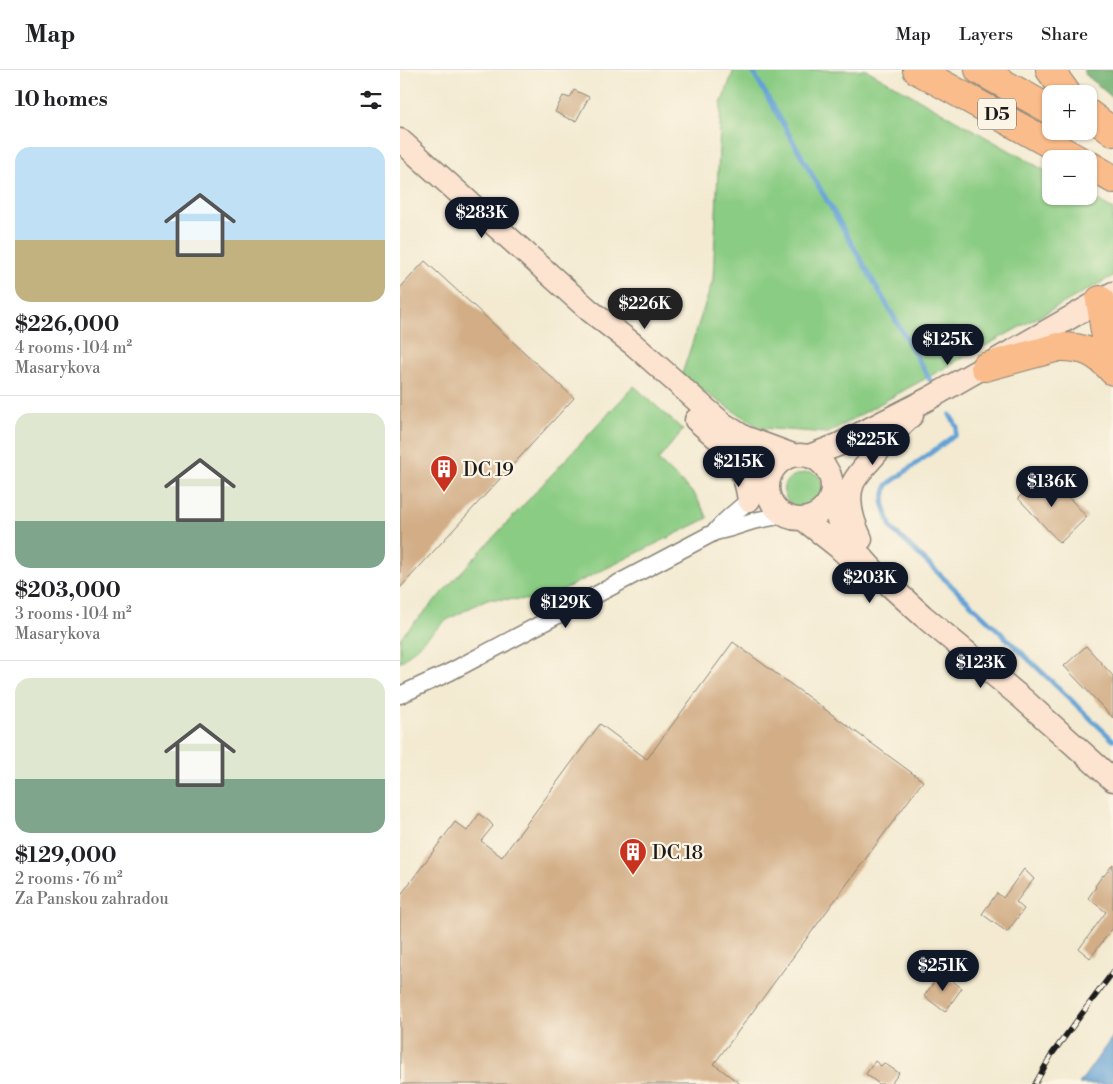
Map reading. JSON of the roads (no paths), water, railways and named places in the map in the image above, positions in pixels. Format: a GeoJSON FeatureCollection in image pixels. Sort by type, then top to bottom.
{"type":"FeatureCollection","features":[{"type":"Feature","properties":{"kind":"highway","name":"D5"},"geometry":{"type":"LineString","coordinates":[[917,70],[1061,150]]}},
{"type":"Feature","properties":{"kind":"highway","name":"D5"},"geometry":{"type":"LineString","coordinates":[[979,70],[1042,105]]}},
{"type":"Feature","properties":{"kind":"highway"},"geometry":{"type":"LineString","coordinates":[[1050,70],[1060,85]]}},
{"type":"Feature","properties":{"kind":"highway"},"geometry":{"type":"LineString","coordinates":[[1097,120],[1113,132]]}},
{"type":"Feature","properties":{"kind":"highway"},"geometry":{"type":"LineString","coordinates":[[1097,135],[1113,144]]}},
{"type":"Feature","properties":{"kind":"highway"},"geometry":{"type":"LineString","coordinates":[[1097,170],[1113,179]]}},
{"type":"Feature","properties":{"kind":"highway"},"geometry":{"type":"LineString","coordinates":[[1109,303],[1107,344],[1113,362]]}},
{"type":"Feature","properties":{"kind":"highway"},"geometry":{"type":"LineString","coordinates":[[985,367],[1059,347],[1068,347],[1087,350],[1104,361],[1113,371]]}},
{"type":"Feature","properties":{"kind":"main road"},"geometry":{"type":"LineString","coordinates":[[400,140],[589,310],[633,344],[722,424],[744,438],[819,460],[825,466],[845,534],[877,574],[923,616],[1023,699],[1113,780]]}},
{"type":"Feature","properties":{"kind":"main road"},"geometry":{"type":"LineString","coordinates":[[766,484],[776,466],[783,460],[838,445],[1109,303]]}},
{"type":"Feature","properties":{"kind":"main road"},"geometry":{"type":"LineString","coordinates":[[589,310],[623,350],[680,406],[755,470],[766,484],[772,503],[779,511],[794,517],[838,547],[906,614],[963,650]]}},
{"type":"Feature","properties":{"kind":"main road"},"geometry":{"type":"LineString","coordinates":[[930,398],[896,430],[860,472],[851,493],[852,515],[862,539],[880,563],[920,601],[963,650]]}},
{"type":"Feature","properties":{"kind":"main road"},"geometry":{"type":"LineString","coordinates":[[794,517],[813,517],[819,514],[827,506],[831,490],[853,459],[862,451],[896,430]]}},
{"type":"Feature","properties":{"kind":"main road"},"geometry":{"type":"LineString","coordinates":[[731,451],[743,476],[749,500]]}},
{"type":"Feature","properties":{"kind":"street"},"geometry":{"type":"LineString","coordinates":[[715,532],[722,522],[735,513],[766,484]]}},
{"type":"Feature","properties":{"kind":"street"},"geometry":{"type":"LineString","coordinates":[[400,695],[450,672],[715,532],[753,521],[794,517]]}},
{"type":"Feature","properties":{"kind":"water"},"geometry":{"type":"Polygon","coordinates":[[[1113,1036],[1113,1084],[1079,1084],[1113,1036]]]}},
{"type":"Feature","properties":{"kind":"waterway"},"geometry":{"type":"LineString","coordinates":[[752,70],[930,380]]}},
{"type":"Feature","properties":{"kind":"waterway"},"geometry":{"type":"LineString","coordinates":[[950,415],[957,427],[955,435],[887,485],[883,502],[891,528],[1113,740]]}},
{"type":"Feature","properties":{"kind":"railway"},"geometry":{"type":"LineString","coordinates":[[1035,1084],[1052,1054],[1113,972]]}},
{"type":"Feature","properties":{"kind":"place","name":"DC 19"},"geometry":{"type":"Point","coordinates":[444,493]}},
{"type":"Feature","properties":{"kind":"place","name":"DC 18"},"geometry":{"type":"Point","coordinates":[633,876]}}]}
